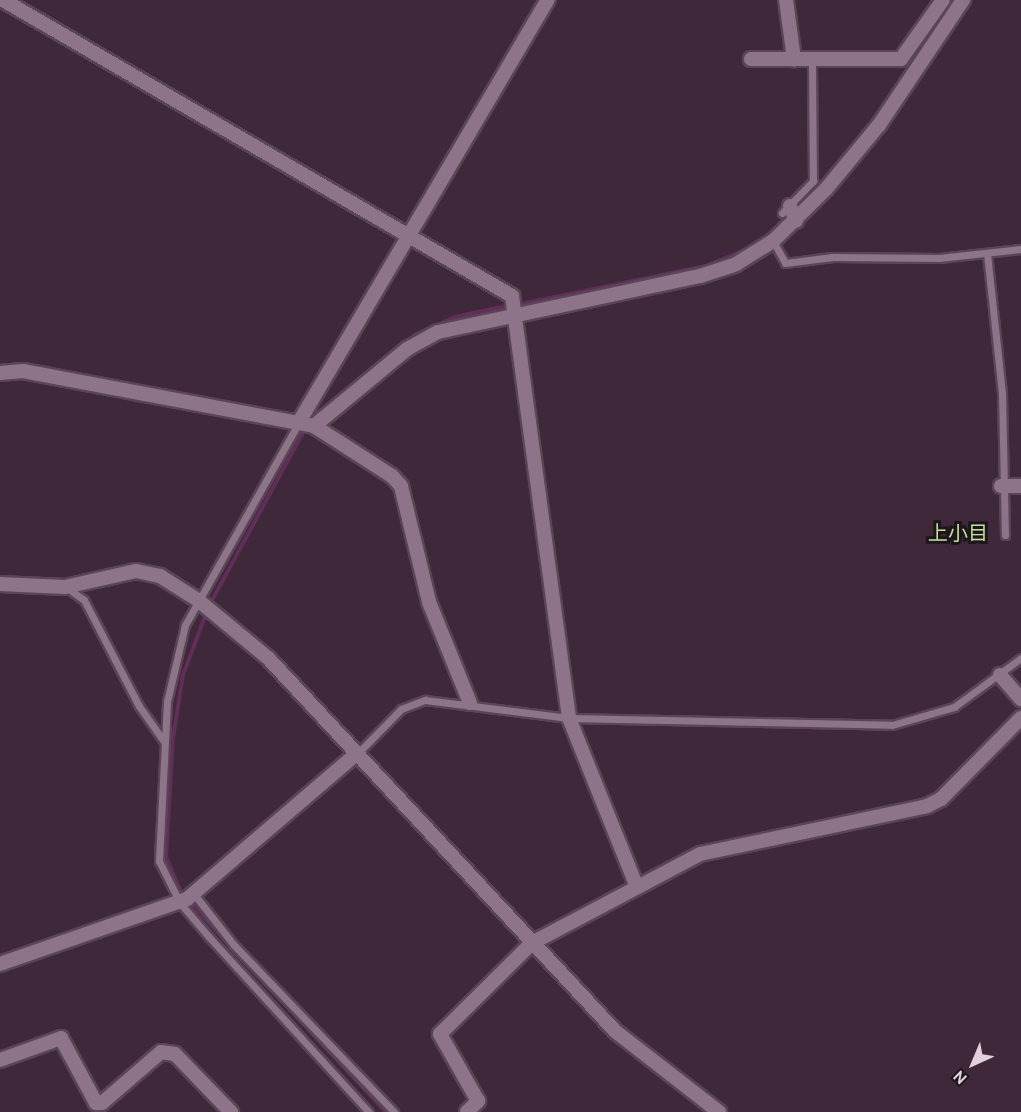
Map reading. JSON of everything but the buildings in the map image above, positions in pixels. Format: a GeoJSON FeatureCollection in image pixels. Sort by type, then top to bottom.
{"type":"FeatureCollection","features":[{"type":"Feature","properties":{"kind":"street"},"geometry":{"type":"LineString","coordinates":[[3,0],[512,296],[517,315],[569,718],[636,885]]}},
{"type":"Feature","properties":{"kind":"street"},"geometry":{"type":"LineString","coordinates":[[299,422],[412,237],[548,0]]}},
{"type":"Feature","properties":{"kind":"street"},"geometry":{"type":"LineString","coordinates":[[786,0],[794,59]]}},
{"type":"Feature","properties":{"kind":"street"},"geometry":{"type":"LineString","coordinates":[[751,59],[901,59],[943,0]]}},
{"type":"Feature","properties":{"kind":"street"},"geometry":{"type":"LineString","coordinates":[[314,426],[407,349],[465,323],[517,315],[700,276],[736,264],[773,241],[796,221],[879,125],[963,0]]}},
{"type":"Feature","properties":{"kind":"street"},"geometry":{"type":"LineString","coordinates":[[786,209],[796,221]]}},
{"type":"Feature","properties":{"kind":"street"},"geometry":{"type":"LineString","coordinates":[[0,373],[23,371],[314,426],[401,486],[429,602],[470,703]]}},
{"type":"Feature","properties":{"kind":"street"},"geometry":{"type":"LineString","coordinates":[[1001,486],[1021,486]]}},
{"type":"Feature","properties":{"kind":"street"},"geometry":{"type":"LineString","coordinates":[[0,584],[65,586],[136,571],[160,576],[198,600],[268,659],[615,1031],[719,1112]]}},
{"type":"Feature","properties":{"kind":"street"},"geometry":{"type":"LineString","coordinates":[[1000,675],[1021,699]]}},
{"type":"Feature","properties":{"kind":"street"},"geometry":{"type":"LineString","coordinates":[[466,1112],[478,1101],[440,1034],[532,943],[636,885],[700,854],[927,806],[941,799],[1021,718]]}},
{"type":"Feature","properties":{"kind":"street"},"geometry":{"type":"LineString","coordinates":[[0,964],[180,903],[194,894],[356,754]]}},
{"type":"Feature","properties":{"kind":"street"},"geometry":{"type":"LineString","coordinates":[[0,1060],[61,1038],[96,1103],[102,1103],[161,1052],[175,1054],[231,1112]]}},
{"type":"Feature","properties":{"kind":"lane"},"geometry":{"type":"LineString","coordinates":[[786,209],[813,181],[812,58]]}},
{"type":"Feature","properties":{"kind":"lane"},"geometry":{"type":"LineString","coordinates":[[773,241],[785,263],[987,253],[1021,249]]}},
{"type":"Feature","properties":{"kind":"lane"},"geometry":{"type":"LineString","coordinates":[[987,253],[1002,393],[1001,486],[1005,535]]}},
{"type":"Feature","properties":{"kind":"lane"},"geometry":{"type":"LineString","coordinates":[[299,422],[198,600],[176,654],[165,743],[159,861],[180,903],[369,1112]]}},
{"type":"Feature","properties":{"kind":"lane"},"geometry":{"type":"LineString","coordinates":[[65,586],[84,600],[139,706],[165,743]]}},
{"type":"Feature","properties":{"kind":"lane"},"geometry":{"type":"LineString","coordinates":[[356,754],[412,702],[470,703],[569,718],[884,726],[954,707],[1021,658]]}},
{"type":"Feature","properties":{"kind":"lane"},"geometry":{"type":"LineString","coordinates":[[194,894],[233,944],[394,1112]]}},
{"type":"Feature","properties":{"kind":"waterway"},"geometry":{"type":"LineString","coordinates":[[860,138],[909,68]]}},
{"type":"Feature","properties":{"kind":"waterway"},"geometry":{"type":"LineString","coordinates":[[763,239],[778,227]]}},
{"type":"Feature","properties":{"kind":"waterway"},"geometry":{"type":"LineString","coordinates":[[521,304],[705,266],[750,248]]}},
{"type":"Feature","properties":{"kind":"waterway"},"geometry":{"type":"LineString","coordinates":[[314,416],[416,334],[455,317],[506,306]]}},
{"type":"Feature","properties":{"kind":"waterway"},"geometry":{"type":"LineString","coordinates":[[210,604],[305,429]]}},
{"type":"Feature","properties":{"kind":"waterway"},"geometry":{"type":"LineString","coordinates":[[181,892],[166,857],[173,738],[183,675],[207,611]]}},
{"type":"Feature","properties":{"kind":"waterway"},"geometry":{"type":"LineString","coordinates":[[192,905],[386,1112]]}},
{"type":"Feature","properties":{"kind":"district","name":"上小目"},"geometry":{"type":"Point","coordinates":[958,533]}}]}
